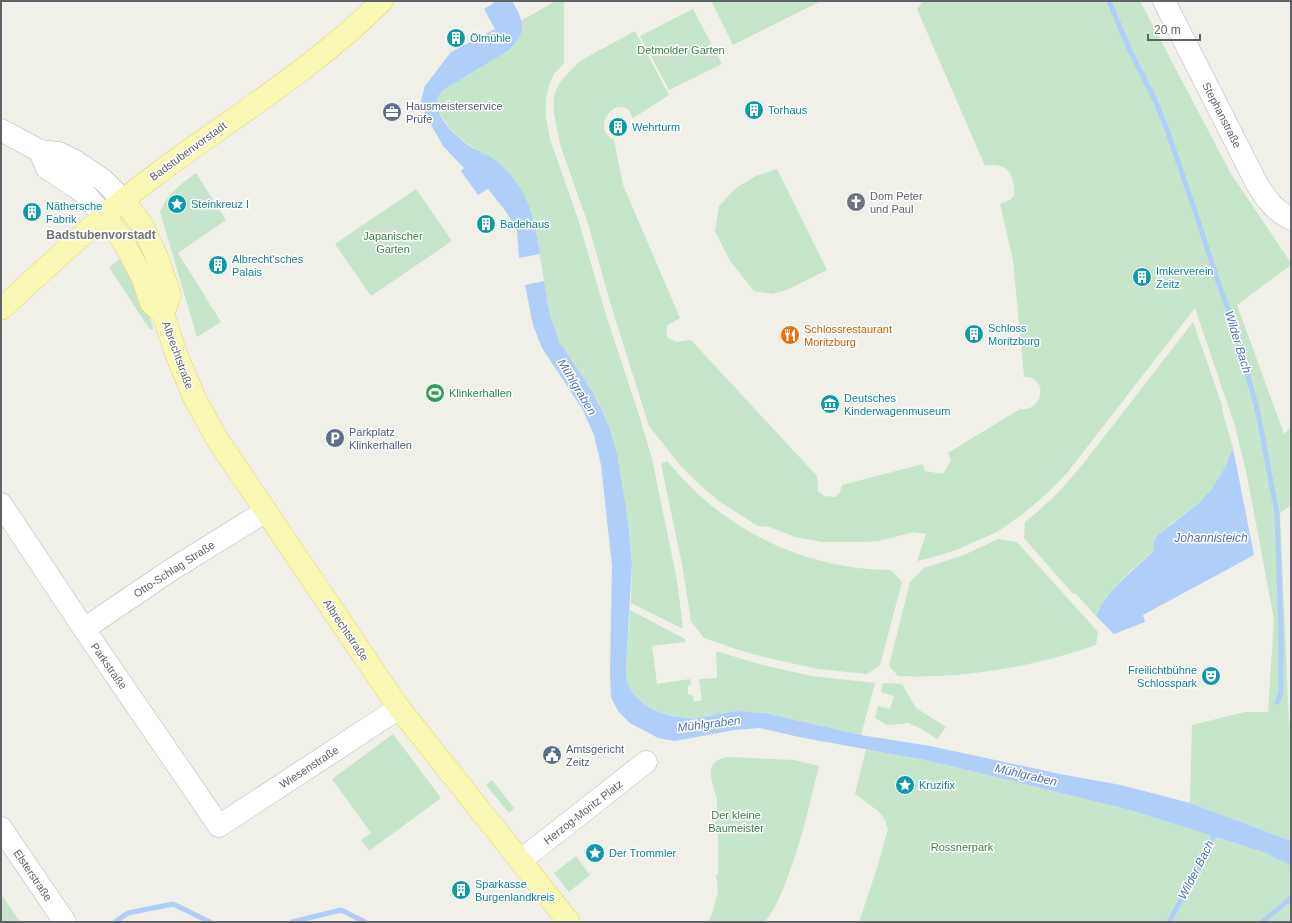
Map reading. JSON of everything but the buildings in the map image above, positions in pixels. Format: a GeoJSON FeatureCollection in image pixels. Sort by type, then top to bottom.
{"type":"FeatureCollection","features":[{"type":"Feature","properties":{"kind":"main road","name":"Badstubenvorstadt"},"geometry":{"type":"LineString","coordinates":[[1,309],[123,200],[320,56],[382,1]]}},
{"type":"Feature","properties":{"kind":"main road","name":"Albrechtstraße"},"geometry":{"type":"LineString","coordinates":[[123,200],[145,231],[157,257],[170,295],[163,314]]}},
{"type":"Feature","properties":{"kind":"main road","name":"Albrechtstraße"},"geometry":{"type":"LineString","coordinates":[[104,216],[122,239],[142,278],[151,303],[163,314],[175,351],[195,399],[218,439],[399,708],[570,922]]}},
{"type":"Feature","properties":{"kind":"street","name":"Stephanstraße"},"geometry":{"type":"LineString","coordinates":[[1164,1],[1257,184],[1272,206],[1281,214],[1291,219]]}},
{"type":"Feature","properties":{"kind":"street"},"geometry":{"type":"LineString","coordinates":[[1,130],[40,151],[59,152],[75,161],[104,180],[123,200]]}},
{"type":"Feature","properties":{"kind":"street"},"geometry":{"type":"LineString","coordinates":[[40,151],[47,168],[81,191],[104,216]]}},
{"type":"Feature","properties":{"kind":"street","name":"Parkstraße"},"geometry":{"type":"LineString","coordinates":[[1,504],[84,629],[219,826]]}},
{"type":"Feature","properties":{"kind":"street","name":"Otto-Schlag Straße"},"geometry":{"type":"LineString","coordinates":[[84,629],[172,570],[266,510]]}},
{"type":"Feature","properties":{"kind":"street","name":"Wiesenstraße"},"geometry":{"type":"LineString","coordinates":[[219,826],[399,708]]}},
{"type":"Feature","properties":{"kind":"street","name":"Herzog-Moritz Platz"},"geometry":{"type":"LineString","coordinates":[[520,861],[646,762]]}},
{"type":"Feature","properties":{"kind":"street","name":"Elsterstraße"},"geometry":{"type":"LineString","coordinates":[[1,828],[65,922]]}},
{"type":"Feature","properties":{"kind":"green space"},"geometry":{"type":"Polygon","coordinates":[[[556,1],[564,1],[564,63],[554,74],[549,85],[546,100],[546,117],[550,139],[578,219],[606,315],[652,459],[677,580],[683,629],[631,603],[632,564],[628,521],[608,424],[592,391],[563,349],[555,330],[550,316],[537,239],[496,161],[457,136],[443,119],[439,111],[438,97],[443,90],[522,28],[522,20],[556,1]]]}},
{"type":"Feature","properties":{"kind":"green space"},"geometry":{"type":"Polygon","coordinates":[[[711,1],[821,1],[733,45],[711,1]]]}},
{"type":"Feature","properties":{"kind":"green space"},"geometry":{"type":"Polygon","coordinates":[[[923,1],[1140,1],[1231,174],[1291,263],[1291,265],[1237,305],[1284,434],[1291,427],[1291,505],[1280,513],[1289,723],[1291,724],[1291,841],[1190,803],[1192,725],[1245,712],[1268,712],[1274,619],[1247,476],[1235,426],[1195,308],[1067,473],[1042,498],[997,532],[956,550],[917,561],[926,534],[914,532],[878,541],[865,542],[822,542],[795,537],[770,527],[758,526],[720,502],[699,484],[680,465],[649,426],[610,302],[589,227],[560,144],[554,114],[554,96],[557,88],[572,69],[580,61],[635,31],[669,95],[633,118],[626,108],[621,107],[612,110],[606,117],[604,126],[606,134],[614,140],[623,185],[680,318],[668,325],[666,331],[668,338],[676,342],[691,340],[817,476],[818,491],[824,496],[836,497],[840,492],[842,485],[923,464],[925,471],[943,474],[951,460],[948,453],[1020,409],[1028,408],[1034,405],[1038,400],[1040,387],[1037,382],[1032,378],[1024,377],[1013,260],[1000,204],[1010,200],[1014,195],[1013,180],[1008,171],[1002,166],[985,166],[917,9],[923,1]]]}},
{"type":"Feature","properties":{"kind":"green space","name":"Detmolder Garten"},"geometry":{"type":"Polygon","coordinates":[[[693,9],[722,64],[669,90],[640,36],[693,9]]]}},
{"type":"Feature","properties":{"kind":"green space"},"geometry":{"type":"Polygon","coordinates":[[[777,169],[827,270],[789,289],[772,294],[754,291],[730,261],[715,231],[719,206],[736,188],[756,176],[777,169]]]}},
{"type":"Feature","properties":{"kind":"green space"},"geometry":{"type":"Polygon","coordinates":[[[196,173],[226,220],[178,253],[221,322],[197,337],[160,212],[171,194],[196,173]]]}},
{"type":"Feature","properties":{"kind":"green space","name":"Japanischer Garten"},"geometry":{"type":"Polygon","coordinates":[[[416,189],[452,241],[371,296],[335,244],[416,189]]]}},
{"type":"Feature","properties":{"kind":"green space"},"geometry":{"type":"Polygon","coordinates":[[[123,257],[138,285],[153,330],[150,329],[144,321],[109,267],[123,257]]]}},
{"type":"Feature","properties":{"kind":"green space"},"geometry":{"type":"Polygon","coordinates":[[[1193,322],[1223,408],[1222,410],[1233,448],[1225,467],[1211,490],[1199,503],[1170,525],[1154,550],[1123,578],[1099,609],[1096,616],[1075,593],[1073,594],[1024,538],[1025,522],[1063,488],[1193,322]]]}},
{"type":"Feature","properties":{"kind":"green space"},"geometry":{"type":"Polygon","coordinates":[[[667,461],[696,492],[726,517],[769,542],[816,560],[866,569],[891,570],[902,582],[880,665],[867,674],[818,669],[764,657],[704,638],[691,621],[682,564],[661,464],[667,461]]]}},
{"type":"Feature","properties":{"kind":"green space"},"geometry":{"type":"Polygon","coordinates":[[[998,539],[1017,542],[1098,632],[1096,645],[1048,660],[998,670],[948,676],[898,676],[889,666],[910,582],[924,568],[964,555],[998,539]]]}},
{"type":"Feature","properties":{"kind":"green space"},"geometry":{"type":"Polygon","coordinates":[[[630,610],[685,639],[685,642],[652,646],[657,684],[690,679],[691,685],[688,686],[688,694],[693,696],[694,702],[702,700],[699,679],[717,678],[716,651],[762,665],[812,676],[875,683],[861,735],[765,713],[736,711],[692,719],[681,718],[658,712],[644,704],[633,694],[626,679],[630,610]]]}},
{"type":"Feature","properties":{"kind":"green space"},"geometry":{"type":"Polygon","coordinates":[[[883,683],[902,684],[916,708],[946,727],[937,739],[920,728],[908,723],[887,725],[875,718],[878,706],[890,709],[894,696],[881,692],[883,683]]]}},
{"type":"Feature","properties":{"kind":"green space"},"geometry":{"type":"Polygon","coordinates":[[[393,734],[441,798],[369,851],[361,840],[371,833],[332,779],[393,734]]]}},
{"type":"Feature","properties":{"kind":"green space","name":"Rossnerpark"},"geometry":{"type":"Polygon","coordinates":[[[866,749],[930,761],[1130,810],[1263,852],[1291,866],[1291,922],[859,922],[888,829],[884,818],[878,811],[855,794],[866,749]]]}},
{"type":"Feature","properties":{"kind":"green space","name":"Der kleine Baumeister"},"geometry":{"type":"Polygon","coordinates":[[[728,757],[794,760],[819,766],[795,857],[780,897],[765,922],[707,922],[711,917],[718,892],[716,874],[718,874],[718,826],[717,827],[713,818],[717,815],[717,800],[711,773],[714,763],[728,757]]]}},
{"type":"Feature","properties":{"kind":"green space"},"geometry":{"type":"Polygon","coordinates":[[[492,780],[514,808],[509,813],[486,785],[492,780]]]}},
{"type":"Feature","properties":{"kind":"green space"},"geometry":{"type":"Polygon","coordinates":[[[576,856],[590,875],[569,892],[554,873],[576,856]]]}},
{"type":"Feature","properties":{"kind":"green space"},"geometry":{"type":"Polygon","coordinates":[[[1,894],[20,922],[1,922],[1,894]]]}},
{"type":"Feature","properties":{"kind":"water"},"geometry":{"type":"Polygon","coordinates":[[[497,1],[512,1],[519,15],[522,26],[519,37],[509,50],[443,90],[438,98],[437,106],[443,120],[454,133],[473,148],[498,162],[523,192],[533,218],[540,254],[519,258],[517,231],[507,213],[488,189],[478,195],[461,171],[464,168],[443,146],[425,114],[421,100],[425,86],[451,52],[495,29],[484,9],[497,1]]]}},
{"type":"Feature","properties":{"kind":"water","name":"Mühlgraben"},"geometry":{"type":"Polygon","coordinates":[[[544,281],[550,316],[560,343],[592,391],[608,424],[617,454],[628,521],[632,564],[626,679],[633,694],[644,704],[658,712],[692,719],[736,711],[765,713],[861,735],[930,746],[1060,774],[1121,785],[1190,803],[1291,841],[1291,866],[1263,852],[1130,810],[930,761],[799,737],[760,728],[734,730],[675,741],[658,738],[630,723],[618,711],[611,697],[612,566],[601,465],[594,435],[583,410],[542,348],[533,325],[525,285],[544,281]]]}},
{"type":"Feature","properties":{"kind":"water","name":"Johannisteich"},"geometry":{"type":"Polygon","coordinates":[[[1233,448],[1254,555],[1143,615],[1145,622],[1114,634],[1096,616],[1101,606],[1122,580],[1154,550],[1153,544],[1157,536],[1199,503],[1211,490],[1225,467],[1233,448]]]}},
{"type":"Feature","properties":{"kind":"waterway","name":"Wilder Bach"},"geometry":{"type":"LineString","coordinates":[[1109,1],[1130,51],[1155,100],[1166,127],[1235,328],[1258,413],[1277,514],[1281,634],[1281,693],[1277,702]]}},
{"type":"Feature","properties":{"kind":"waterway","name":"Wilder Bach"},"geometry":{"type":"LineString","coordinates":[[1169,922],[1204,858],[1216,830]]}},
{"type":"Feature","properties":{"kind":"waterway"},"geometry":{"type":"LineString","coordinates":[[1262,922],[1291,898]]}},
{"type":"Feature","properties":{"kind":"waterway"},"geometry":{"type":"LineString","coordinates":[[115,922],[128,913],[173,904],[210,922]]}},
{"type":"Feature","properties":{"kind":"waterway"},"geometry":{"type":"LineString","coordinates":[[292,922],[341,910],[365,922]]}},
{"type":"Feature","properties":{"kind":"place","name":"Ölmühle"},"geometry":{"type":"Point","coordinates":[456,38]}},
{"type":"Feature","properties":{"kind":"place","name":"Torhaus"},"geometry":{"type":"Point","coordinates":[754,110]}},
{"type":"Feature","properties":{"kind":"place","name":"Hausmeisterservice Prüfe"},"geometry":{"type":"Point","coordinates":[392,112]}},
{"type":"Feature","properties":{"kind":"place","name":"Wehrturm"},"geometry":{"type":"Point","coordinates":[618,127]}},
{"type":"Feature","properties":{"kind":"place","name":"Dom Peter und Paul"},"geometry":{"type":"Point","coordinates":[856,202]}},
{"type":"Feature","properties":{"kind":"place","name":"Steinkreuz I"},"geometry":{"type":"Point","coordinates":[177,204]}},
{"type":"Feature","properties":{"kind":"place","name":"Näthersche Fabrik"},"geometry":{"type":"Point","coordinates":[32,212]}},
{"type":"Feature","properties":{"kind":"place","name":"Badehaus"},"geometry":{"type":"Point","coordinates":[486,224]}},
{"type":"Feature","properties":{"kind":"place","name":"Albrecht'sches Palais"},"geometry":{"type":"Point","coordinates":[218,265]}},
{"type":"Feature","properties":{"kind":"place","name":"Imkerverein Zeitz"},"geometry":{"type":"Point","coordinates":[1142,277]}},
{"type":"Feature","properties":{"kind":"place","name":"Schloss Moritzburg"},"geometry":{"type":"Point","coordinates":[974,334]}},
{"type":"Feature","properties":{"kind":"place","name":"Schlossrestaurant Moritzburg"},"geometry":{"type":"Point","coordinates":[790,335]}},
{"type":"Feature","properties":{"kind":"place","name":"Klinkerhallen"},"geometry":{"type":"Point","coordinates":[435,393]}},
{"type":"Feature","properties":{"kind":"place","name":"Deutsches Kinderwagenmuseum"},"geometry":{"type":"Point","coordinates":[830,404]}},
{"type":"Feature","properties":{"kind":"place","name":"Parkplatz Klinkerhallen"},"geometry":{"type":"Point","coordinates":[335,438]}},
{"type":"Feature","properties":{"kind":"place","name":"Freilichtbühne Schlosspark"},"geometry":{"type":"Point","coordinates":[1211,676]}},
{"type":"Feature","properties":{"kind":"place","name":"Amtsgericht Zeitz"},"geometry":{"type":"Point","coordinates":[552,755]}},
{"type":"Feature","properties":{"kind":"place","name":"Kruzifix"},"geometry":{"type":"Point","coordinates":[905,785]}},
{"type":"Feature","properties":{"kind":"place","name":"Der Trommler"},"geometry":{"type":"Point","coordinates":[595,853]}},
{"type":"Feature","properties":{"kind":"place","name":"Sparkasse Burgenlandkreis"},"geometry":{"type":"Point","coordinates":[461,890]}},
{"type":"Feature","properties":{"kind":"district","name":"Badstubenvorstadt"},"geometry":{"type":"Point","coordinates":[101,235]}}]}
